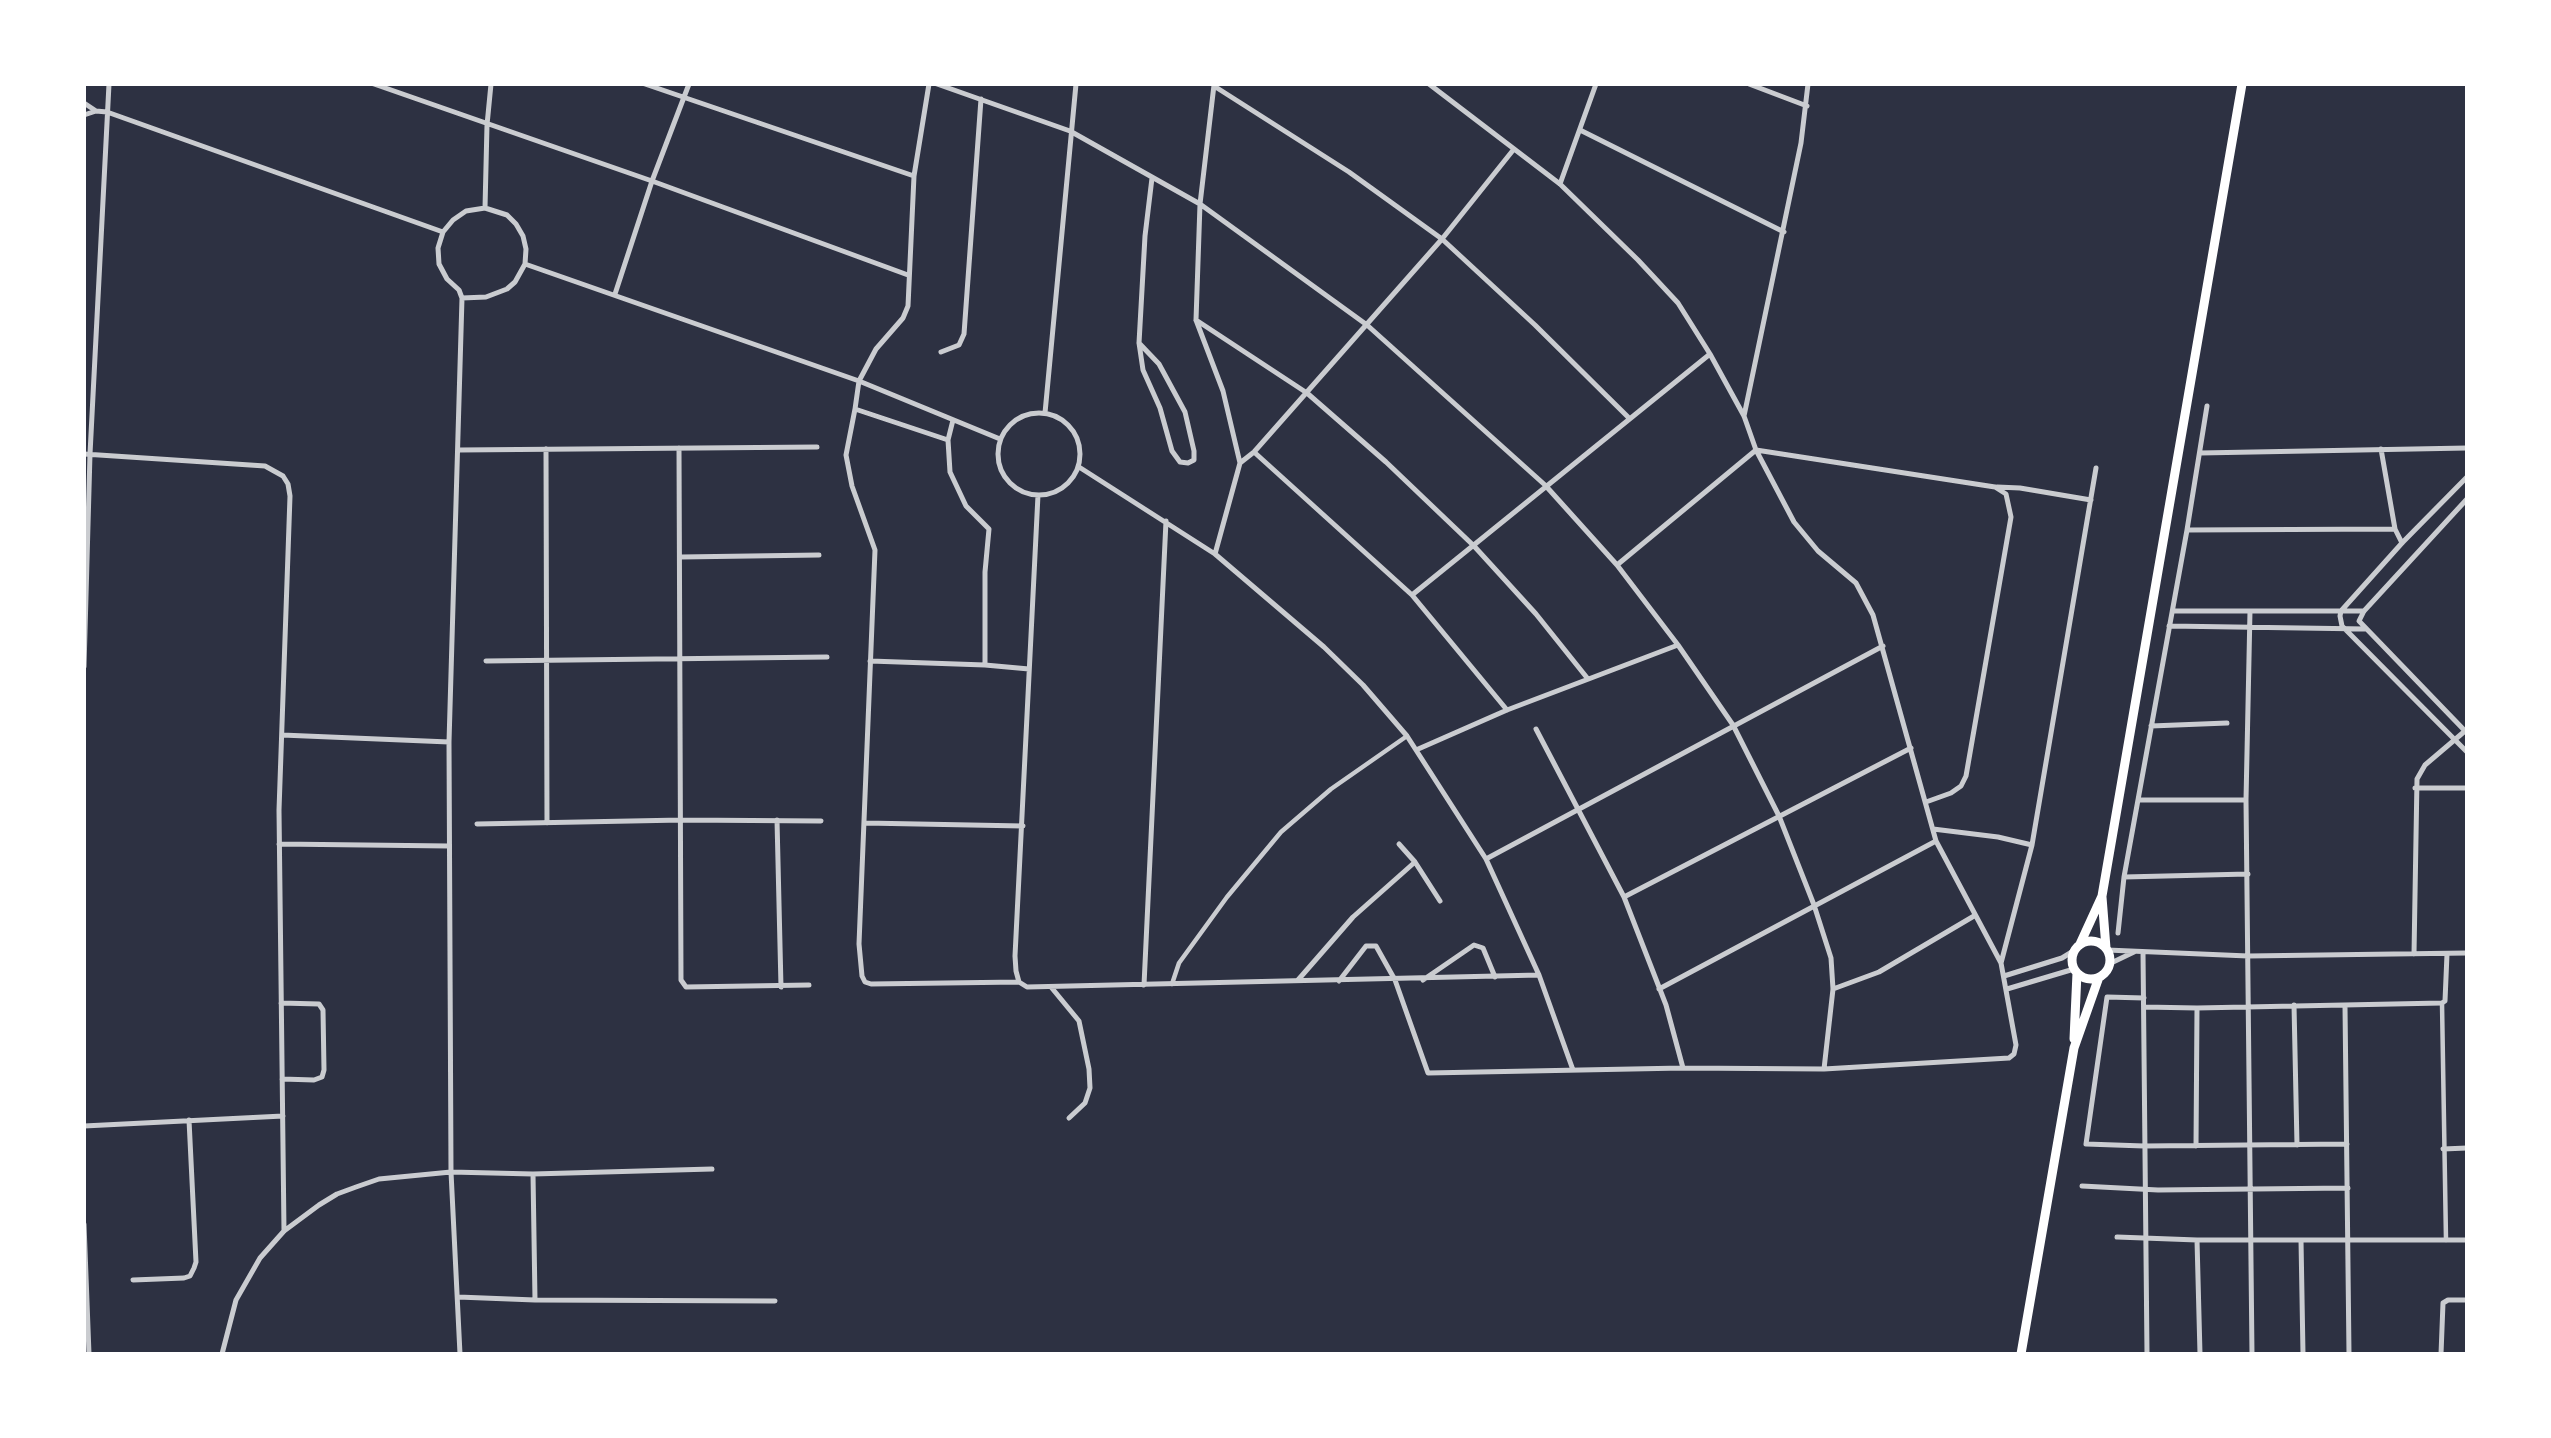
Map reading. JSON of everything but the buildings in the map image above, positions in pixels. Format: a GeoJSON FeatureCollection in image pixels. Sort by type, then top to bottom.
{"type":"FeatureCollection","features":[{"type":"Feature","properties":{"kind":"main road"},"geometry":{"type":"LineString","coordinates":[[2076,971],[2091,979],[2106,972],[2109,964],[2102,896],[2242,84]]}},
{"type":"Feature","properties":{"kind":"main road"},"geometry":{"type":"LineString","coordinates":[[2021,1354],[2074,1048],[2076,971],[2072,962],[2102,896]]}},
{"type":"Feature","properties":{"kind":"main road"},"geometry":{"type":"LineString","coordinates":[[2078,947],[2094,941],[2107,949]]}},
{"type":"Feature","properties":{"kind":"main road"},"geometry":{"type":"LineString","coordinates":[[2074,1048],[2099,977]]}},
{"type":"Feature","properties":{"kind":"street"},"geometry":{"type":"LineString","coordinates":[[84,667],[87,454],[109,84]]}},
{"type":"Feature","properties":{"kind":"street"},"geometry":{"type":"LineString","coordinates":[[374,84],[652,181],[908,275]]}},
{"type":"Feature","properties":{"kind":"street"},"geometry":{"type":"LineString","coordinates":[[485,208],[487,125],[492,84]]}},
{"type":"Feature","properties":{"kind":"street"},"geometry":{"type":"LineString","coordinates":[[645,84],[914,176]]}},
{"type":"Feature","properties":{"kind":"street"},"geometry":{"type":"LineString","coordinates":[[615,294],[652,181],[689,84]]}},
{"type":"Feature","properties":{"kind":"street"},"geometry":{"type":"LineString","coordinates":[[929,84],[914,176],[908,306],[903,317],[876,349],[859,381],[846,455],[852,485],[875,550],[860,964],[865,982],[871,985],[1020,982]]}},
{"type":"Feature","properties":{"kind":"street"},"geometry":{"type":"LineString","coordinates":[[937,84],[1070,131],[1200,204],[1367,325],[1545,485],[1617,565],[1678,645],[1734,725],[1779,816],[1814,905],[1831,958],[1833,989],[1825,1069]]}},
{"type":"Feature","properties":{"kind":"street"},"geometry":{"type":"LineString","coordinates":[[1045,413],[1076,84]]}},
{"type":"Feature","properties":{"kind":"street"},"geometry":{"type":"LineString","coordinates":[[1339,981],[1366,946],[1373,944],[1379,949],[1395,980],[1428,1073],[1683,1068],[1825,1069],[2009,1058],[2014,1054],[2016,1045],[2001,963],[1936,841],[1883,646],[1873,615],[1856,583],[1804,536],[1794,522],[1756,450],[1744,416],[1678,303],[1560,184],[1429,84]]}},
{"type":"Feature","properties":{"kind":"street"},"geometry":{"type":"LineString","coordinates":[[1560,184],[1596,84]]}},
{"type":"Feature","properties":{"kind":"street"},"geometry":{"type":"LineString","coordinates":[[1749,84],[1807,106]]}},
{"type":"Feature","properties":{"kind":"street"},"geometry":{"type":"LineString","coordinates":[[1744,416],[1784,232],[1807,106],[1808,84]]}},
{"type":"Feature","properties":{"kind":"street"},"geometry":{"type":"LineString","coordinates":[[1215,554],[1240,463],[1223,391],[1196,320],[1200,204],[1214,85],[1338,165],[1442,239],[1535,325],[1629,418]]}},
{"type":"Feature","properties":{"kind":"street"},"geometry":{"type":"LineString","coordinates":[[941,352],[959,345],[964,334],[981,99]]}},
{"type":"Feature","properties":{"kind":"street"},"geometry":{"type":"LineString","coordinates":[[84,103],[96,111]]}},
{"type":"Feature","properties":{"kind":"street"},"geometry":{"type":"LineString","coordinates":[[84,115],[96,111],[107,112],[443,232]]}},
{"type":"Feature","properties":{"kind":"street"},"geometry":{"type":"LineString","coordinates":[[1580,130],[1784,232]]}},
{"type":"Feature","properties":{"kind":"street"},"geometry":{"type":"LineString","coordinates":[[1240,463],[1254,452],[1367,325],[1442,239],[1514,149]]}},
{"type":"Feature","properties":{"kind":"street"},"geometry":{"type":"LineString","coordinates":[[1139,343],[1159,364],[1185,412],[1194,451],[1194,460],[1188,463],[1180,462],[1172,452],[1160,408],[1143,370],[1139,343],[1145,236],[1153,178]]}},
{"type":"Feature","properties":{"kind":"street"},"geometry":{"type":"LineString","coordinates":[[460,1354],[452,1172],[449,742],[462,298],[439,264],[438,248],[443,232],[453,220],[466,211],[485,208],[507,215],[523,236],[526,249],[525,264],[516,282],[507,289],[486,297],[462,298]]}},
{"type":"Feature","properties":{"kind":"street"},"geometry":{"type":"LineString","coordinates":[[525,264],[859,381],[1000,439]]}},
{"type":"Feature","properties":{"kind":"street"},"geometry":{"type":"LineString","coordinates":[[1196,320],[1307,393],[1386,462],[1474,546],[1536,614],[1588,678]]}},
{"type":"Feature","properties":{"kind":"street"},"geometry":{"type":"LineString","coordinates":[[1412,595],[1710,354]]}},
{"type":"Feature","properties":{"kind":"street"},"geometry":{"type":"LineString","coordinates":[[2118,933],[2124,877],[2188,530],[2207,406]]}},
{"type":"Feature","properties":{"kind":"street"},"geometry":{"type":"LineString","coordinates":[[855,409],[948,440]]}},
{"type":"Feature","properties":{"kind":"street"},"geometry":{"type":"LineString","coordinates":[[1045,413],[1060,418],[1071,427],[1078,439],[1081,453],[1079,467],[1063,488],[1038,495],[1024,492],[1011,484],[1002,472],[998,458],[1000,439],[1012,423],[1022,416],[1045,413]]}},
{"type":"Feature","properties":{"kind":"street"},"geometry":{"type":"LineString","coordinates":[[953,420],[948,440],[950,472],[966,506],[989,529],[985,572],[985,665]]}},
{"type":"Feature","properties":{"kind":"street"},"geometry":{"type":"LineString","coordinates":[[459,450],[817,447]]}},
{"type":"Feature","properties":{"kind":"street"},"geometry":{"type":"LineString","coordinates":[[679,448],[681,980],[686,987],[809,985]]}},
{"type":"Feature","properties":{"kind":"street"},"geometry":{"type":"LineString","coordinates":[[2200,453],[2467,448]]}},
{"type":"Feature","properties":{"kind":"street"},"geometry":{"type":"LineString","coordinates":[[546,449],[547,822]]}},
{"type":"Feature","properties":{"kind":"street"},"geometry":{"type":"LineString","coordinates":[[2381,449],[2395,529],[2402,543]]}},
{"type":"Feature","properties":{"kind":"street"},"geometry":{"type":"LineString","coordinates":[[1617,565],[1756,450],[2091,500]]}},
{"type":"Feature","properties":{"kind":"street"},"geometry":{"type":"LineString","coordinates":[[1254,452],[1412,595],[1507,710]]}},
{"type":"Feature","properties":{"kind":"street"},"geometry":{"type":"LineString","coordinates":[[87,454],[265,466],[284,476],[290,496],[279,844],[284,1231]]}},
{"type":"Feature","properties":{"kind":"street"},"geometry":{"type":"LineString","coordinates":[[1079,467],[1215,554],[1324,647],[1363,685],[1407,736],[1486,859],[1539,975],[1573,1070]]}},
{"type":"Feature","properties":{"kind":"street"},"geometry":{"type":"LineString","coordinates":[[2001,963],[2032,845],[2096,468]]}},
{"type":"Feature","properties":{"kind":"street"},"geometry":{"type":"LineString","coordinates":[[2467,477],[2402,543],[2342,611],[2341,624],[2467,752]]}},
{"type":"Feature","properties":{"kind":"street"},"geometry":{"type":"LineString","coordinates":[[1926,802],[1951,793],[1961,786],[1966,776],[2011,517],[2006,494],[1995,487]]}},
{"type":"Feature","properties":{"kind":"street"},"geometry":{"type":"LineString","coordinates":[[1038,495],[1015,956],[1020,982],[1027,987],[1051,987],[1539,975]]}},
{"type":"Feature","properties":{"kind":"street"},"geometry":{"type":"LineString","coordinates":[[2414,954],[2415,788],[2425,765],[2466,732],[2360,621],[2364,611],[2467,499]]}},
{"type":"Feature","properties":{"kind":"street"},"geometry":{"type":"LineString","coordinates":[[1144,985],[1166,521]]}},
{"type":"Feature","properties":{"kind":"street"},"geometry":{"type":"LineString","coordinates":[[2188,530],[2395,529]]}},
{"type":"Feature","properties":{"kind":"street"},"geometry":{"type":"LineString","coordinates":[[681,557],[819,555]]}},
{"type":"Feature","properties":{"kind":"street"},"geometry":{"type":"LineString","coordinates":[[2173,611],[2364,611]]}},
{"type":"Feature","properties":{"kind":"street"},"geometry":{"type":"LineString","coordinates":[[2250,611],[2246,800],[2252,1354]]}},
{"type":"Feature","properties":{"kind":"street"},"geometry":{"type":"LineString","coordinates":[[2169,626],[2367,629]]}},
{"type":"Feature","properties":{"kind":"street"},"geometry":{"type":"LineString","coordinates":[[1416,750],[1507,710],[1678,645]]}},
{"type":"Feature","properties":{"kind":"street"},"geometry":{"type":"LineString","coordinates":[[1486,859],[1883,646]]}},
{"type":"Feature","properties":{"kind":"street"},"geometry":{"type":"LineString","coordinates":[[486,661],[827,657]]}},
{"type":"Feature","properties":{"kind":"street"},"geometry":{"type":"LineString","coordinates":[[870,661],[985,665],[1029,670]]}},
{"type":"Feature","properties":{"kind":"street"},"geometry":{"type":"LineString","coordinates":[[2151,726],[2228,723]]}},
{"type":"Feature","properties":{"kind":"street"},"geometry":{"type":"LineString","coordinates":[[1536,729],[1624,897],[1666,1005],[1683,1068]]}},
{"type":"Feature","properties":{"kind":"street"},"geometry":{"type":"LineString","coordinates":[[282,735],[449,742]]}},
{"type":"Feature","properties":{"kind":"street"},"geometry":{"type":"LineString","coordinates":[[1172,984],[1179,963],[1227,897],[1281,832],[1331,789],[1407,736]]}},
{"type":"Feature","properties":{"kind":"street"},"geometry":{"type":"LineString","coordinates":[[1624,897],[1911,748]]}},
{"type":"Feature","properties":{"kind":"street"},"geometry":{"type":"LineString","coordinates":[[2415,788],[2467,788]]}},
{"type":"Feature","properties":{"kind":"street"},"geometry":{"type":"LineString","coordinates":[[2138,800],[2246,800]]}},
{"type":"Feature","properties":{"kind":"street"},"geometry":{"type":"LineString","coordinates":[[477,824],[682,820],[821,821]]}},
{"type":"Feature","properties":{"kind":"street"},"geometry":{"type":"LineString","coordinates":[[777,820],[781,987]]}},
{"type":"Feature","properties":{"kind":"street"},"geometry":{"type":"LineString","coordinates":[[865,823],[1023,826]]}},
{"type":"Feature","properties":{"kind":"street"},"geometry":{"type":"LineString","coordinates":[[1933,829],[1997,837],[2032,845]]}},
{"type":"Feature","properties":{"kind":"street"},"geometry":{"type":"LineString","coordinates":[[1660,989],[1936,841]]}},
{"type":"Feature","properties":{"kind":"street"},"geometry":{"type":"LineString","coordinates":[[279,844],[449,846]]}},
{"type":"Feature","properties":{"kind":"street"},"geometry":{"type":"LineString","coordinates":[[1399,844],[1415,862],[1440,901]]}},
{"type":"Feature","properties":{"kind":"street"},"geometry":{"type":"LineString","coordinates":[[1298,980],[1353,917],[1415,862]]}},
{"type":"Feature","properties":{"kind":"street"},"geometry":{"type":"LineString","coordinates":[[2124,877],[2248,874]]}},
{"type":"Feature","properties":{"kind":"street"},"geometry":{"type":"LineString","coordinates":[[1833,989],[1879,972],[1974,916]]}},
{"type":"Feature","properties":{"kind":"street"},"geometry":{"type":"LineString","coordinates":[[1423,979],[1474,945],[1483,948],[1495,977]]}},
{"type":"Feature","properties":{"kind":"street"},"geometry":{"type":"LineString","coordinates":[[2004,976],[2062,958],[2078,947]]}},
{"type":"Feature","properties":{"kind":"street"},"geometry":{"type":"LineString","coordinates":[[2107,949],[2134,953],[2248,956],[2467,953]]}},
{"type":"Feature","properties":{"kind":"street"},"geometry":{"type":"LineString","coordinates":[[2109,964],[2134,953]]}},
{"type":"Feature","properties":{"kind":"street"},"geometry":{"type":"LineString","coordinates":[[2143,953],[2147,1354]]}},
{"type":"Feature","properties":{"kind":"street"},"geometry":{"type":"LineString","coordinates":[[2446,1241],[2442,1003],[2445,1001],[2447,954]]}},
{"type":"Feature","properties":{"kind":"street"},"geometry":{"type":"LineString","coordinates":[[2007,989],[2076,971]]}},
{"type":"Feature","properties":{"kind":"street"},"geometry":{"type":"LineString","coordinates":[[1051,987],[1079,1021],[1089,1069],[1090,1088],[1085,1103],[1069,1118]]}},
{"type":"Feature","properties":{"kind":"street"},"geometry":{"type":"LineString","coordinates":[[2144,998],[2107,997],[2086,1144],[2347,1144]]}},
{"type":"Feature","properties":{"kind":"street"},"geometry":{"type":"LineString","coordinates":[[281,1003],[319,1004],[323,1010],[324,1070],[321,1077],[314,1080],[282,1079]]}},
{"type":"Feature","properties":{"kind":"street"},"geometry":{"type":"LineString","coordinates":[[2144,1007],[2442,1003]]}},
{"type":"Feature","properties":{"kind":"street"},"geometry":{"type":"LineString","coordinates":[[2294,1006],[2297,1145]]}},
{"type":"Feature","properties":{"kind":"street"},"geometry":{"type":"LineString","coordinates":[[2345,1006],[2349,1354]]}},
{"type":"Feature","properties":{"kind":"street"},"geometry":{"type":"LineString","coordinates":[[2196,1146],[2197,1008]]}},
{"type":"Feature","properties":{"kind":"street"},"geometry":{"type":"LineString","coordinates":[[84,1126],[283,1116]]}},
{"type":"Feature","properties":{"kind":"street"},"geometry":{"type":"LineString","coordinates":[[133,1280],[184,1278],[190,1276],[194,1268],[196,1262],[189,1120]]}},
{"type":"Feature","properties":{"kind":"street"},"geometry":{"type":"LineString","coordinates":[[2443,1149],[2467,1148]]}},
{"type":"Feature","properties":{"kind":"street"},"geometry":{"type":"LineString","coordinates":[[222,1354],[236,1300],[260,1258],[284,1231],[337,1194],[356,1186],[379,1179],[452,1172],[533,1174],[712,1169]]}},
{"type":"Feature","properties":{"kind":"street"},"geometry":{"type":"LineString","coordinates":[[533,1174],[535,1300]]}},
{"type":"Feature","properties":{"kind":"street"},"geometry":{"type":"LineString","coordinates":[[2081,1186],[2144,1189],[2348,1188]]}},
{"type":"Feature","properties":{"kind":"street"},"geometry":{"type":"LineString","coordinates":[[84,1224],[89,1354]]}},
{"type":"Feature","properties":{"kind":"street"},"geometry":{"type":"LineString","coordinates":[[2117,1237],[2197,1240],[2467,1240]]}},
{"type":"Feature","properties":{"kind":"street"},"geometry":{"type":"LineString","coordinates":[[2197,1240],[2200,1354]]}},
{"type":"Feature","properties":{"kind":"street"},"geometry":{"type":"LineString","coordinates":[[2301,1240],[2303,1354]]}},
{"type":"Feature","properties":{"kind":"street"},"geometry":{"type":"LineString","coordinates":[[458,1297],[775,1301]]}},
{"type":"Feature","properties":{"kind":"street"},"geometry":{"type":"LineString","coordinates":[[2441,1354],[2443,1303],[2448,1300],[2467,1300]]}}]}
